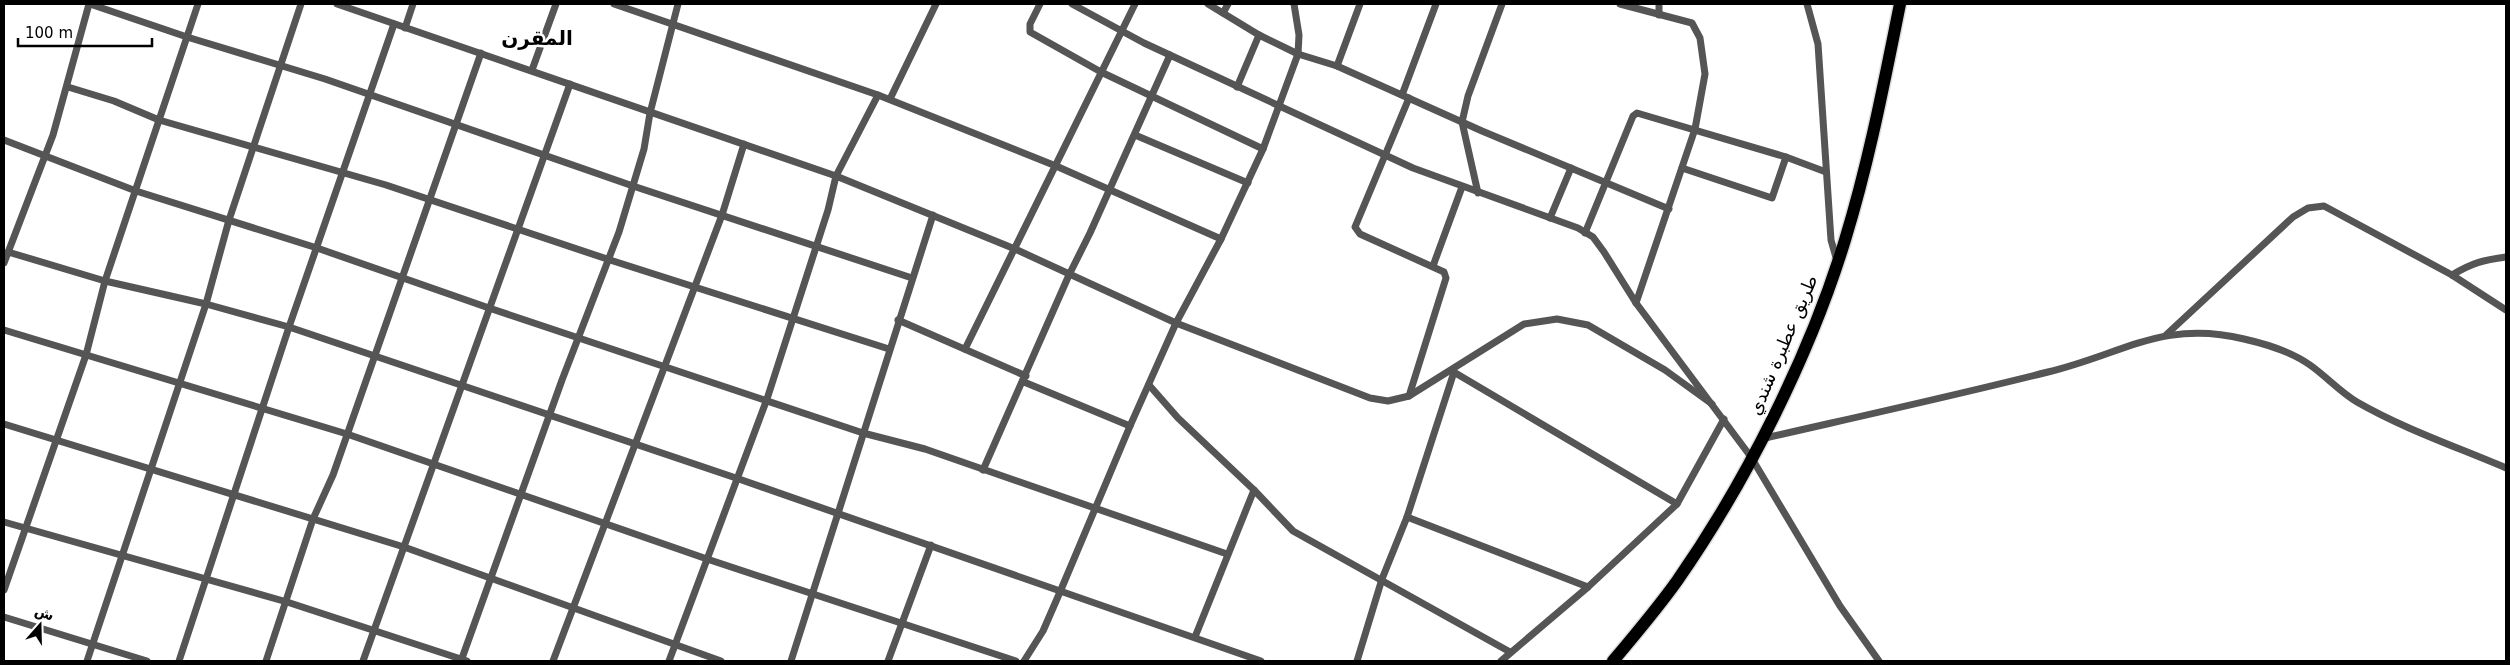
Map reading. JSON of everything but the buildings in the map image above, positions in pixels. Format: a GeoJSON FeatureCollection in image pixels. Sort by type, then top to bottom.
{"type":"FeatureCollection","features":[{"type":"Feature","properties":{"kind":"highway","name":"طريق عطبرة شندي"},"geometry":{"type":"LineString","coordinates":[[1613,661],[1676,581],[1717,518],[1761,439],[1793,376],[1819,314],[1845,241],[1870,144],[1900,4]]}},
{"type":"Feature","properties":{"kind":"street"},"geometry":{"type":"LineString","coordinates":[[4,263],[45,157],[68,87],[89,4],[187,37],[281,65],[633,186],[912,278]]}},
{"type":"Feature","properties":{"kind":"street"},"geometry":{"type":"LineString","coordinates":[[4,590],[86,356],[105,281],[198,4]]}},
{"type":"Feature","properties":{"kind":"street"},"geometry":{"type":"LineString","coordinates":[[87,661],[206,304],[229,220],[300,4]]}},
{"type":"Feature","properties":{"kind":"street"},"geometry":{"type":"LineString","coordinates":[[337,4],[836,176],[1016,249],[1176,323],[1370,398],[1388,401],[1409,396],[1524,324],[1557,319],[1588,325],[1665,370],[1712,404]]}},
{"type":"Feature","properties":{"kind":"street"},"geometry":{"type":"LineString","coordinates":[[405,28],[413,4]]}},
{"type":"Feature","properties":{"kind":"street"},"geometry":{"type":"LineString","coordinates":[[532,70],[556,4]]}},
{"type":"Feature","properties":{"kind":"street"},"geometry":{"type":"LineString","coordinates":[[614,4],[890,99],[1056,166],[1221,239]]}},
{"type":"Feature","properties":{"kind":"street"},"geometry":{"type":"LineString","coordinates":[[4,522],[122,557],[287,602],[374,629],[463,661],[490,578],[550,414],[578,338],[610,260],[644,149],[650,113],[678,4]]}},
{"type":"Feature","properties":{"kind":"street"},"geometry":{"type":"LineString","coordinates":[[890,99],[936,4]]}},
{"type":"Feature","properties":{"kind":"street"},"geometry":{"type":"LineString","coordinates":[[1040,4],[1030,24],[1030,32],[1101,72],[1153,95],[1263,149]]}},
{"type":"Feature","properties":{"kind":"street"},"geometry":{"type":"LineString","coordinates":[[1072,4],[1170,55],[1384,155],[1462,187],[1578,228],[1593,237],[1636,303],[1751,457],[1840,606],[1879,661]]}},
{"type":"Feature","properties":{"kind":"street"},"geometry":{"type":"LineString","coordinates":[[965,349],[1016,249],[1135,4]]}},
{"type":"Feature","properties":{"kind":"street"},"geometry":{"type":"LineString","coordinates":[[1208,4],[1260,35],[1298,54],[1337,66],[1462,122],[1669,209]]}},
{"type":"Feature","properties":{"kind":"street"},"geometry":{"type":"LineString","coordinates":[[1223,13],[1228,4]]}},
{"type":"Feature","properties":{"kind":"street"},"geometry":{"type":"LineString","coordinates":[[1337,66],[1360,4]]}},
{"type":"Feature","properties":{"kind":"street"},"geometry":{"type":"LineString","coordinates":[[1409,396],[1446,278],[1444,272],[1360,234],[1355,227],[1384,155],[1436,4]]}},
{"type":"Feature","properties":{"kind":"street"},"geometry":{"type":"LineString","coordinates":[[1478,193],[1462,122],[1468,96],[1502,4]]}},
{"type":"Feature","properties":{"kind":"street"},"geometry":{"type":"LineString","coordinates":[[1620,4],[1692,22],[1700,38],[1705,74],[1695,129],[1636,303]]}},
{"type":"Feature","properties":{"kind":"street"},"geometry":{"type":"LineString","coordinates":[[1659,4],[1660,15]]}},
{"type":"Feature","properties":{"kind":"street"},"geometry":{"type":"LineString","coordinates":[[1807,4],[1818,44],[1831,240],[1837,261]]}},
{"type":"Feature","properties":{"kind":"street"},"geometry":{"type":"LineString","coordinates":[[1024,661],[1043,631],[1176,323],[1221,239],[1263,149],[1298,54],[1300,35],[1295,6]]}},
{"type":"Feature","properties":{"kind":"street"},"geometry":{"type":"LineString","coordinates":[[179,661],[289,327],[394,24]]}},
{"type":"Feature","properties":{"kind":"street"},"geometry":{"type":"LineString","coordinates":[[1237,87],[1260,35]]}},
{"type":"Feature","properties":{"kind":"street"},"geometry":{"type":"LineString","coordinates":[[266,661],[313,519],[333,475],[481,53]]}},
{"type":"Feature","properties":{"kind":"street"},"geometry":{"type":"LineString","coordinates":[[983,470],[1025,379],[1069,275],[1135,135],[1170,55]]}},
{"type":"Feature","properties":{"kind":"street"},"geometry":{"type":"LineString","coordinates":[[363,661],[570,84]]}},
{"type":"Feature","properties":{"kind":"street"},"geometry":{"type":"LineString","coordinates":[[68,87],[114,101],[158,120],[343,172],[889,349]]}},
{"type":"Feature","properties":{"kind":"street"},"geometry":{"type":"LineString","coordinates":[[669,661],[766,399],[816,247],[836,176],[878,96]]}},
{"type":"Feature","properties":{"kind":"street"},"geometry":{"type":"LineString","coordinates":[[1585,233],[1633,116],[1637,113],[1786,157],[1826,172]]}},
{"type":"Feature","properties":{"kind":"street"},"geometry":{"type":"LineString","coordinates":[[1135,135],[1248,183]]}},
{"type":"Feature","properties":{"kind":"street"},"geometry":{"type":"LineString","coordinates":[[4,140],[136,191],[317,248],[489,308],[863,433],[925,449],[1227,554]]}},
{"type":"Feature","properties":{"kind":"street"},"geometry":{"type":"LineString","coordinates":[[553,661],[604,522],[722,215],[744,144]]}},
{"type":"Feature","properties":{"kind":"street"},"geometry":{"type":"LineString","coordinates":[[1682,168],[1772,198],[1786,157]]}},
{"type":"Feature","properties":{"kind":"street"},"geometry":{"type":"LineString","coordinates":[[1550,218],[1571,168]]}},
{"type":"Feature","properties":{"kind":"street"},"geometry":{"type":"LineString","coordinates":[[1432,266],[1462,187]]}},
{"type":"Feature","properties":{"kind":"street"},"geometry":{"type":"LineString","coordinates":[[2166,335],[2293,217],[2308,208],[2324,206],[2452,275],[2506,310]]}},
{"type":"Feature","properties":{"kind":"street"},"geometry":{"type":"LineString","coordinates":[[791,661],[933,215]]}},
{"type":"Feature","properties":{"kind":"street"},"geometry":{"type":"LineString","coordinates":[[8,252],[105,281],[206,304],[289,327],[374,357],[550,414],[1261,661]]}},
{"type":"Feature","properties":{"kind":"street"},"geometry":{"type":"LineString","coordinates":[[2452,275],[2479,261],[2506,257]]}},
{"type":"Feature","properties":{"kind":"street"},"geometry":{"type":"LineString","coordinates":[[898,320],[1130,426]]}},
{"type":"Feature","properties":{"kind":"street"},"geometry":{"type":"LineString","coordinates":[[4,330],[347,434],[707,559],[813,592],[1016,661]]}},
{"type":"Feature","properties":{"kind":"street"},"geometry":{"type":"LineString","coordinates":[[1761,439],[2052,371],[2144,339],[2179,333],[2212,333],[2244,338],[2278,349],[2310,365],[2348,396],[2380,414],[2506,468]]}},
{"type":"Feature","properties":{"kind":"street"},"geometry":{"type":"LineString","coordinates":[[1451,371],[1677,504]]}},
{"type":"Feature","properties":{"kind":"street"},"geometry":{"type":"LineString","coordinates":[[1357,661],[1382,579],[1407,517],[1451,371]]}},
{"type":"Feature","properties":{"kind":"street"},"geometry":{"type":"LineString","coordinates":[[1149,385],[1178,418],[1254,490],[1293,531],[1510,652]]}},
{"type":"Feature","properties":{"kind":"street"},"geometry":{"type":"LineString","coordinates":[[1501,661],[1588,587],[1677,504],[1724,419]]}},
{"type":"Feature","properties":{"kind":"street"},"geometry":{"type":"LineString","coordinates":[[4,424],[404,547],[721,661]]}},
{"type":"Feature","properties":{"kind":"street"},"geometry":{"type":"LineString","coordinates":[[1195,637],[1254,490]]}},
{"type":"Feature","properties":{"kind":"street"},"geometry":{"type":"LineString","coordinates":[[1407,517],[1588,587]]}},
{"type":"Feature","properties":{"kind":"street"},"geometry":{"type":"LineString","coordinates":[[888,661],[931,545]]}},
{"type":"Feature","properties":{"kind":"street"},"geometry":{"type":"LineString","coordinates":[[4,617],[147,661]]}},
{"type":"Feature","properties":{"kind":"district","name":"المقرن"},"geometry":{"type":"Point","coordinates":[537,38]}}]}
